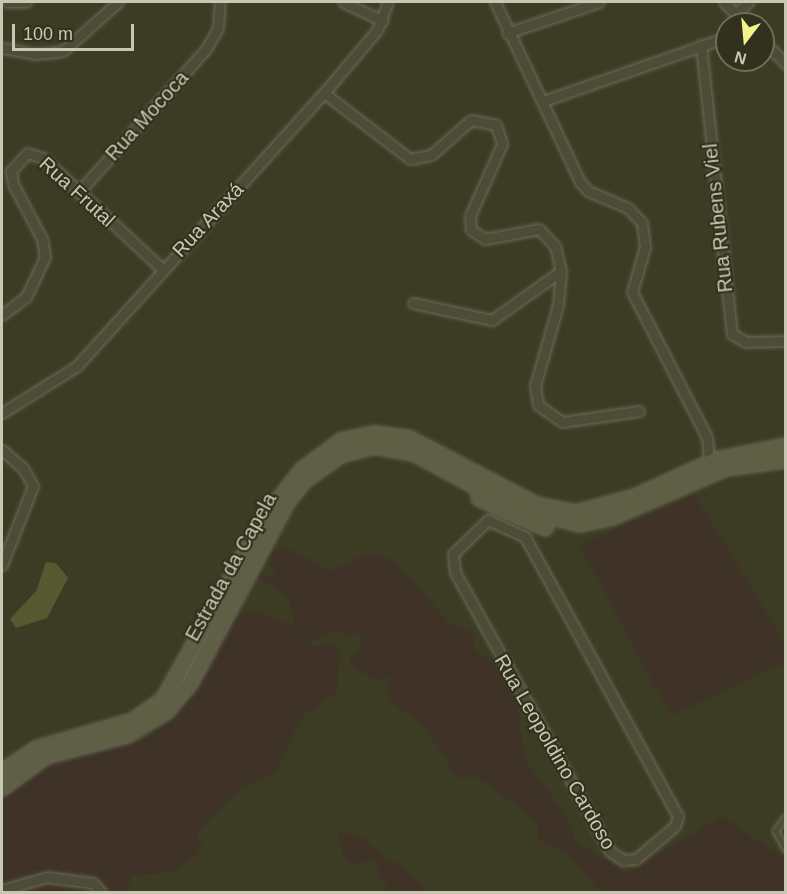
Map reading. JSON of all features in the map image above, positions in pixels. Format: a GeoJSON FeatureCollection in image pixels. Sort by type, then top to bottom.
{"type":"FeatureCollection","features":[{"type":"Feature","properties":{"kind":"main road","name":"Estrada da Capela"},"geometry":{"type":"LineString","coordinates":[[2,772],[36,749],[133,721],[163,700],[267,515],[302,470],[340,441],[374,434],[408,438],[468,478],[539,516],[570,523],[612,517],[726,468],[786,460]]}},
{"type":"Feature","properties":{"kind":"main road","name":"Estrada da Capela"},"geometry":{"type":"LineString","coordinates":[[2,789],[46,756],[127,735],[167,711],[190,684],[270,530],[319,468],[358,448],[389,447],[536,505],[576,513],[635,497],[709,462],[786,446]]}},
{"type":"Feature","properties":{"kind":"main road"},"geometry":{"type":"LineString","coordinates":[[468,478],[459,484],[487,502],[542,527],[570,523]]}},
{"type":"Feature","properties":{"kind":"street"},"geometry":{"type":"LineString","coordinates":[[7,2],[26,2]]}},
{"type":"Feature","properties":{"kind":"street"},"geometry":{"type":"LineString","coordinates":[[2,48],[36,54],[63,51],[118,2]]}},
{"type":"Feature","properties":{"kind":"street","name":"Rua Mococa"},"geometry":{"type":"LineString","coordinates":[[78,193],[206,49],[218,28],[220,2]]}},
{"type":"Feature","properties":{"kind":"street"},"geometry":{"type":"LineString","coordinates":[[343,2],[383,21]]}},
{"type":"Feature","properties":{"kind":"street","name":"Rua Araxá"},"geometry":{"type":"LineString","coordinates":[[2,413],[64,378],[324,93],[383,21],[388,2]]}},
{"type":"Feature","properties":{"kind":"street"},"geometry":{"type":"LineString","coordinates":[[495,2],[507,33],[543,100],[585,189],[628,208],[642,223],[645,247],[632,292],[707,437],[709,462]]}},
{"type":"Feature","properties":{"kind":"street"},"geometry":{"type":"LineString","coordinates":[[507,33],[599,2]]}},
{"type":"Feature","properties":{"kind":"street"},"geometry":{"type":"LineString","coordinates":[[737,12],[749,2]]}},
{"type":"Feature","properties":{"kind":"street"},"geometry":{"type":"LineString","coordinates":[[543,100],[715,41]]}},
{"type":"Feature","properties":{"kind":"street","name":"Rua Rubens Viel"},"geometry":{"type":"LineString","coordinates":[[701,45],[732,334],[746,342],[786,341]]}},
{"type":"Feature","properties":{"kind":"street"},"geometry":{"type":"LineString","coordinates":[[775,53],[786,64]]}},
{"type":"Feature","properties":{"kind":"street"},"geometry":{"type":"LineString","coordinates":[[324,93],[410,159],[431,155],[471,120],[491,121],[502,144],[470,216],[471,230],[485,239],[539,229],[555,246],[561,271],[558,305],[534,386],[538,405],[562,422],[639,411]]}},
{"type":"Feature","properties":{"kind":"street","name":"Rua Frutal"},"geometry":{"type":"LineString","coordinates":[[2,315],[39,280],[46,248],[13,184],[15,163],[27,153],[37,155],[163,270]]}},
{"type":"Feature","properties":{"kind":"street"},"geometry":{"type":"LineString","coordinates":[[413,303],[492,320],[561,271]]}},
{"type":"Feature","properties":{"kind":"street"},"geometry":{"type":"LineString","coordinates":[[2,450],[23,468],[33,486],[2,565]]}},
{"type":"Feature","properties":{"kind":"street"},"geometry":{"type":"LineString","coordinates":[[487,502],[488,519],[525,537],[542,527]]}},
{"type":"Feature","properties":{"kind":"street","name":"Rua Leopoldino Cardoso"},"geometry":{"type":"LineString","coordinates":[[488,519],[453,554],[455,572],[610,851],[622,860],[636,859],[675,826],[678,816],[525,537]]}},
{"type":"Feature","properties":{"kind":"street"},"geometry":{"type":"LineString","coordinates":[[2,890],[47,877],[93,883],[101,892]]}},
{"type":"Feature","properties":{"kind":"lane"},"geometry":{"type":"LineString","coordinates":[[786,817],[776,831],[786,849]]}},
{"type":"Feature","properties":{"kind":"shaded area"},"geometry":{"type":"Polygon","coordinates":[[[695,495],[785,643],[785,663],[671,716],[579,545],[695,495]]]}},
{"type":"Feature","properties":{"kind":"shaded area"},"geometry":{"type":"Polygon","coordinates":[[[287,547],[329,571],[367,553],[393,560],[448,621],[473,633],[474,648],[508,677],[518,703],[524,758],[564,813],[576,841],[627,873],[722,816],[785,859],[785,892],[600,892],[566,854],[537,839],[537,823],[511,801],[474,776],[458,779],[425,728],[389,700],[388,676],[378,682],[351,666],[350,659],[362,645],[359,632],[348,636],[335,631],[309,643],[314,647],[332,642],[340,647],[337,693],[302,717],[275,773],[237,792],[201,828],[196,837],[204,846],[195,857],[171,872],[132,876],[126,892],[2,892],[2,800],[55,760],[143,740],[170,721],[236,616],[253,610],[295,626],[288,597],[257,576],[276,575],[262,557],[287,547]]]}},
{"type":"Feature","properties":{"kind":"shaded area"},"geometry":{"type":"Polygon","coordinates":[[[46,562],[56,563],[68,578],[47,618],[16,628],[10,619],[36,591],[46,562]]]}},
{"type":"Feature","properties":{"kind":"shaded area"},"geometry":{"type":"Polygon","coordinates":[[[338,831],[363,838],[387,860],[399,863],[429,892],[390,892],[374,861],[353,864],[344,858],[338,831]]]}}]}
